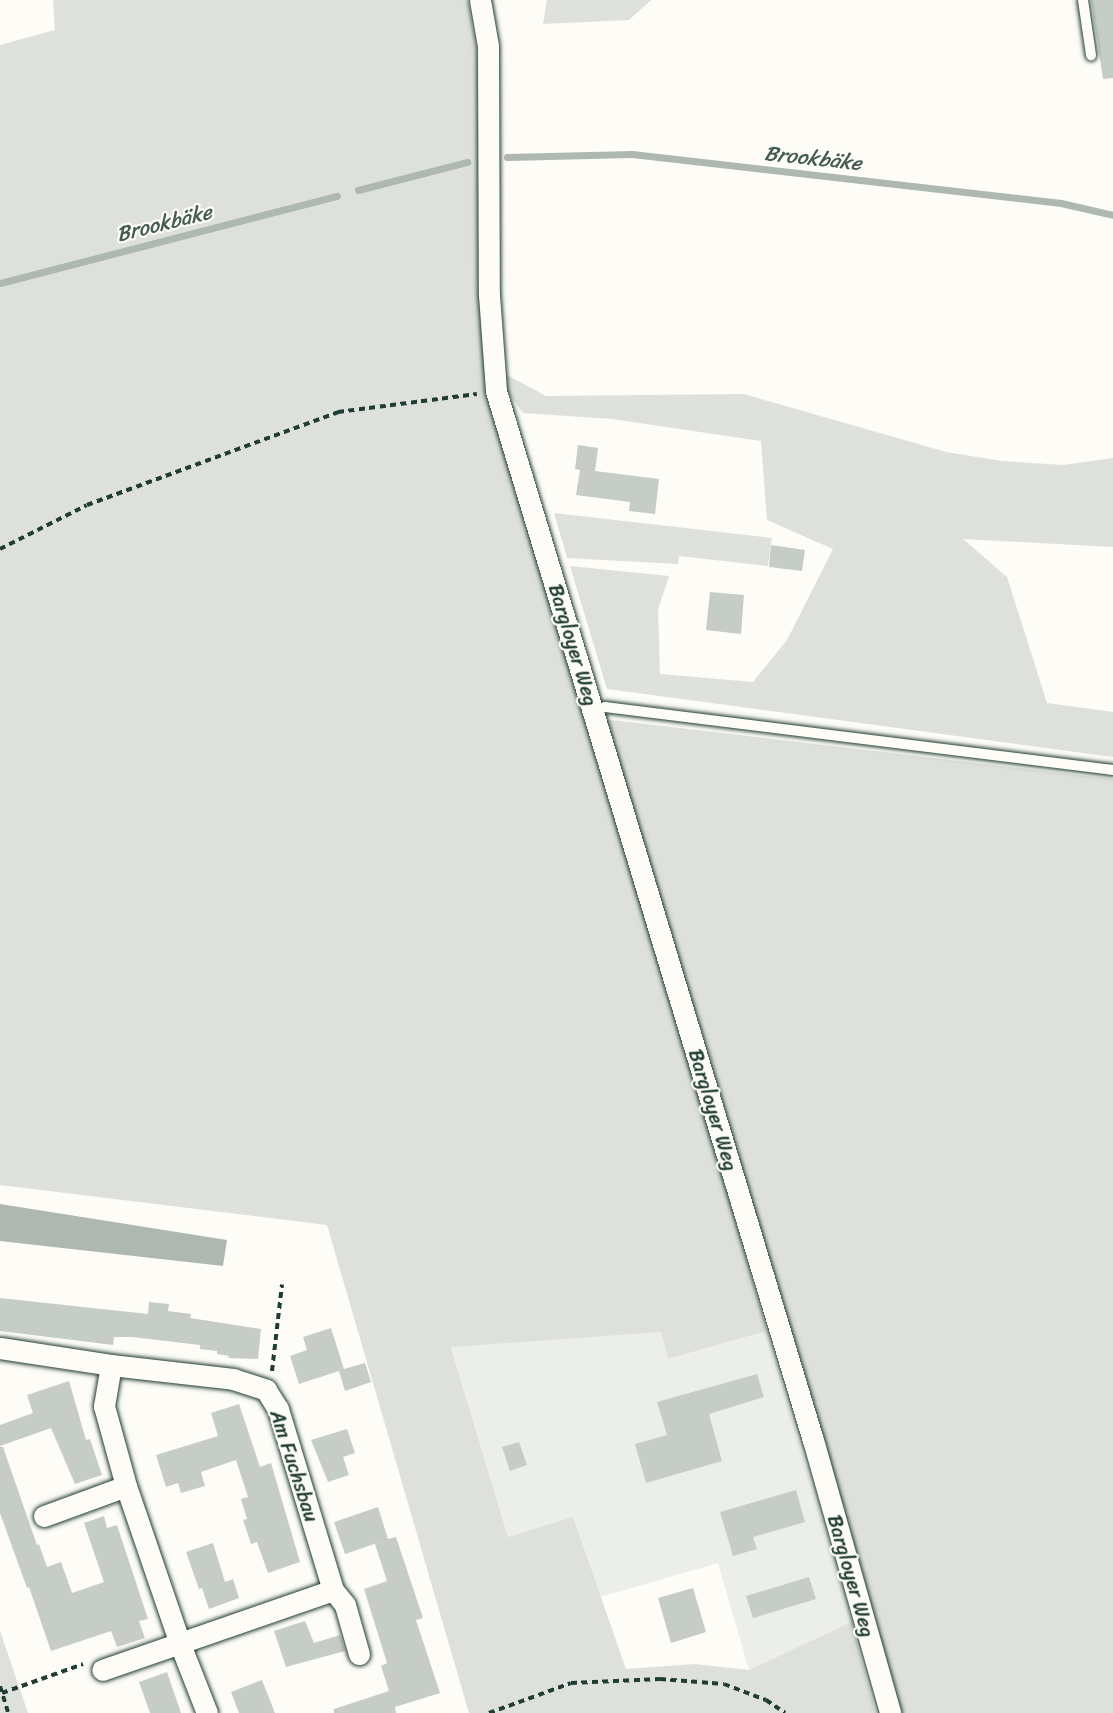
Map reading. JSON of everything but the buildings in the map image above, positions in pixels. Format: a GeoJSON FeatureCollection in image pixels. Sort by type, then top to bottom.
{"type":"FeatureCollection","features":[{"type":"Feature","properties":{"kind":"street","name":"Bargloyer Weg"},"geometry":{"type":"LineString","coordinates":[[480,0],[488,46],[489,295],[496,391],[813,1440],[890,1713]]}},
{"type":"Feature","properties":{"kind":"street","name":"Am Fuchsbau"},"geometry":{"type":"LineString","coordinates":[[0,1348],[111,1365],[233,1379],[266,1390],[278,1409],[333,1590],[345,1605],[359,1654]]}},
{"type":"Feature","properties":{"kind":"street"},"geometry":{"type":"LineString","coordinates":[[111,1365],[104,1406],[126,1486],[180,1644],[207,1713]]}},
{"type":"Feature","properties":{"kind":"street"},"geometry":{"type":"LineString","coordinates":[[44,1516],[126,1486]]}},
{"type":"Feature","properties":{"kind":"street"},"geometry":{"type":"LineString","coordinates":[[102,1670],[333,1590]]}},
{"type":"Feature","properties":{"kind":"lane"},"geometry":{"type":"LineString","coordinates":[[1083,0],[1091,55]]}},
{"type":"Feature","properties":{"kind":"lane"},"geometry":{"type":"LineString","coordinates":[[592,711],[604,707],[1113,770]]}},
{"type":"Feature","properties":{"kind":"path"},"geometry":{"type":"LineString","coordinates":[[0,549],[87,505],[338,412],[496,391]]}},
{"type":"Feature","properties":{"kind":"path"},"geometry":{"type":"LineString","coordinates":[[266,1390],[271,1375],[282,1285]]}},
{"type":"Feature","properties":{"kind":"path"},"geometry":{"type":"LineString","coordinates":[[2,1693],[89,1662],[102,1670]]}},
{"type":"Feature","properties":{"kind":"path"},"geometry":{"type":"LineString","coordinates":[[489,1713],[571,1683],[660,1679],[724,1684],[766,1700],[785,1713]]}},
{"type":"Feature","properties":{"kind":"path"},"geometry":{"type":"LineString","coordinates":[[0,1686],[8,1713]]}},
{"type":"Feature","properties":{"kind":"shaded area"},"geometry":{"type":"Polygon","coordinates":[[[53,0],[468,0],[477,54],[479,273],[483,345],[767,1331],[668,1359],[661,1332],[451,1347],[508,1537],[573,1517],[626,1669],[695,1664],[749,1670],[851,1622],[876,1713],[469,1713],[327,1225],[0,1185],[0,45],[55,30],[53,0]]]}},
{"type":"Feature","properties":{"kind":"shaded area"},"geometry":{"type":"Polygon","coordinates":[[[547,0],[651,0],[629,20],[543,24],[547,0]]]}},
{"type":"Feature","properties":{"kind":"shaded area"},"geometry":{"type":"Polygon","coordinates":[[[507,375],[546,396],[744,394],[946,452],[1002,461],[1063,465],[1113,458],[1113,547],[963,539],[1007,577],[1047,703],[1113,712],[1113,757],[607,689],[570,566],[669,576],[658,609],[660,674],[753,682],[787,640],[833,549],[767,520],[761,441],[612,419],[523,413],[505,388],[507,375]]]}},
{"type":"Feature","properties":{"kind":"shaded area"},"geometry":{"type":"Polygon","coordinates":[[[554,513],[772,538],[768,566],[679,556],[678,564],[567,558],[554,513]]]}},
{"type":"Feature","properties":{"kind":"shaded area"},"geometry":{"type":"Polygon","coordinates":[[[603,719],[1113,779],[1113,1713],[902,1713],[805,1376],[603,719]]]}},
{"type":"Feature","properties":{"kind":"shaded area"},"geometry":{"type":"Polygon","coordinates":[[[0,1204],[227,1240],[223,1266],[0,1241],[0,1204]]]}},
{"type":"Feature","properties":{"kind":"shaded area"},"geometry":{"type":"Polygon","coordinates":[[[767,1331],[851,1622],[749,1670],[718,1563],[600,1597],[573,1518],[508,1537],[451,1346],[661,1332],[668,1359],[767,1331]]]}},
{"type":"Feature","properties":{"kind":"shaded area"},"geometry":{"type":"Polygon","coordinates":[[[0,1631],[28,1713],[0,1713],[0,1631]]]}},
{"type":"Feature","properties":{"kind":"waterway","name":"Brookbäke"},"geometry":{"type":"LineString","coordinates":[[507,157],[632,154],[1061,203],[1113,215]]}},
{"type":"Feature","properties":{"kind":"waterway","name":"Brookbäke"},"geometry":{"type":"LineString","coordinates":[[358,190],[467,162]]}},
{"type":"Feature","properties":{"kind":"waterway","name":"Brookbäke"},"geometry":{"type":"LineString","coordinates":[[0,283],[337,196]]}}]}
